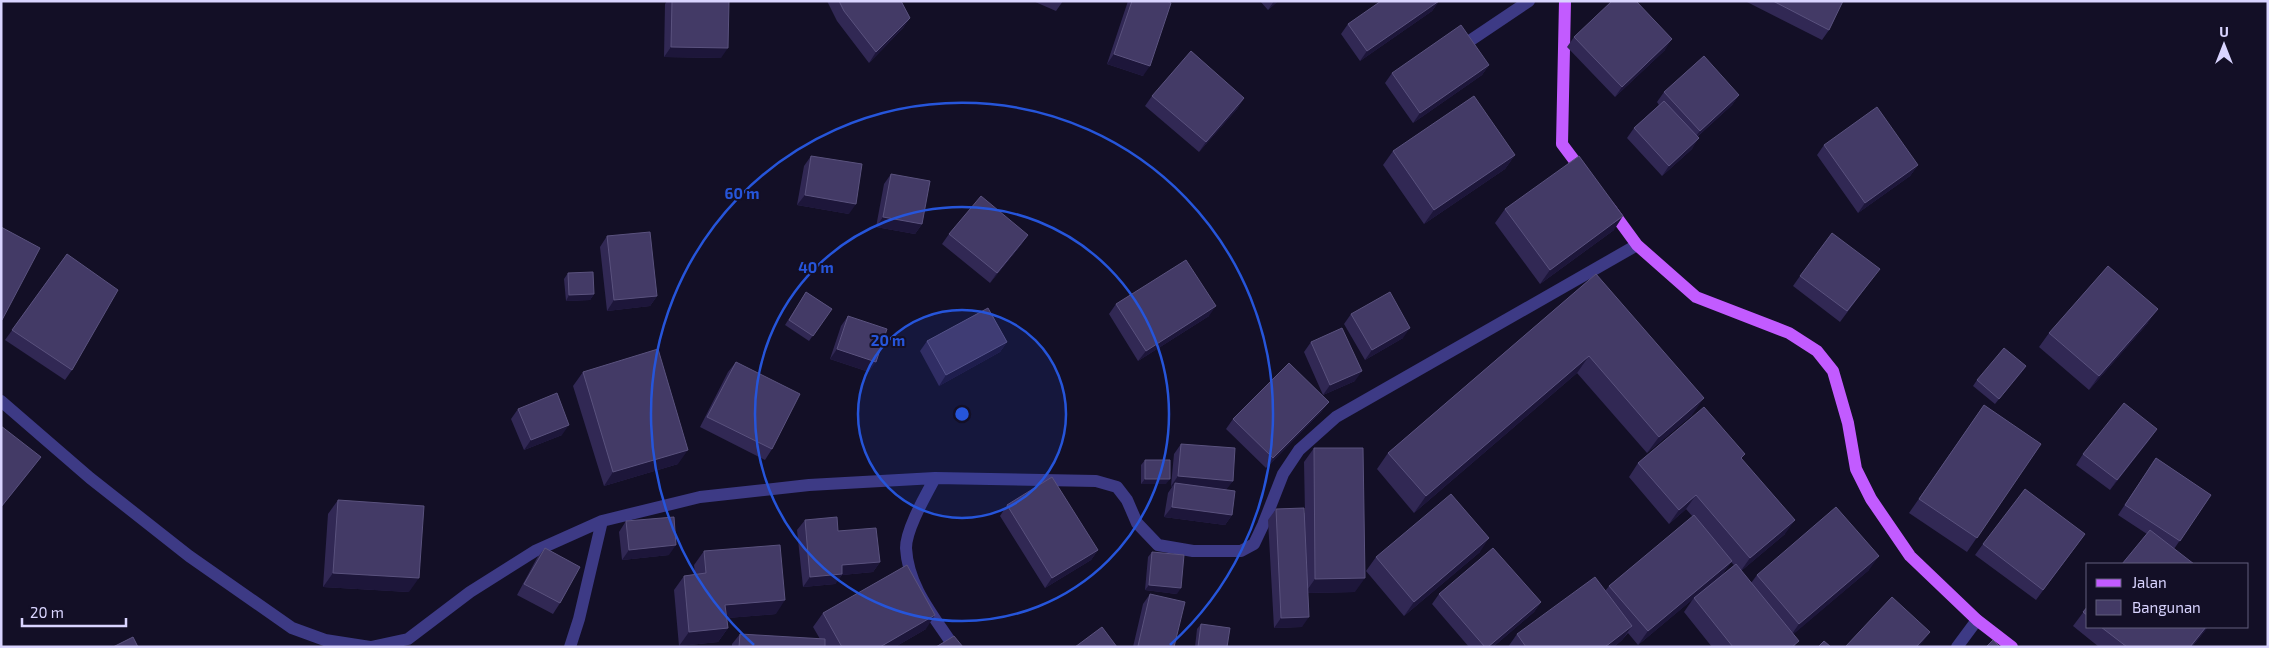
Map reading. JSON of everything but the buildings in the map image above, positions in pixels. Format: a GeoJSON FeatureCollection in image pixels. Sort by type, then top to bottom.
{"type":"FeatureCollection","features":[{"type":"Feature","properties":{"kind":"main road"},"geometry":{"type":"LineString","coordinates":[[1565,1],[1562,144],[1589,180]]}},
{"type":"Feature","properties":{"kind":"main road"},"geometry":{"type":"LineString","coordinates":[[1600,195],[1637,245],[1696,297],[1788,333],[1817,351],[1833,371],[1848,423],[1856,469],[1871,499],[1910,556],[1977,620],[2012,647]]}},
{"type":"Feature","properties":{"kind":"street"},"geometry":{"type":"LineString","coordinates":[[1468,42],[1529,1]]}},
{"type":"Feature","properties":{"kind":"street"},"geometry":{"type":"LineString","coordinates":[[1,401],[90,478],[174,544],[292,628],[324,640],[370,647],[408,639],[470,592],[534,551],[602,521],[700,497],[810,485],[936,478],[1096,481],[1117,487],[1127,500],[1137,522],[1158,545],[1193,551],[1242,551],[1254,544],[1284,474],[1299,450],[1336,417],[1637,245]]}},
{"type":"Feature","properties":{"kind":"street"},"geometry":{"type":"LineString","coordinates":[[936,478],[916,514],[906,547],[915,588],[954,647]]}},
{"type":"Feature","properties":{"kind":"street"},"geometry":{"type":"LineString","coordinates":[[570,647],[602,521]]}},
{"type":"Feature","properties":{"kind":"street"},"geometry":{"type":"LineString","coordinates":[[1957,647],[1977,620]]}}]}
